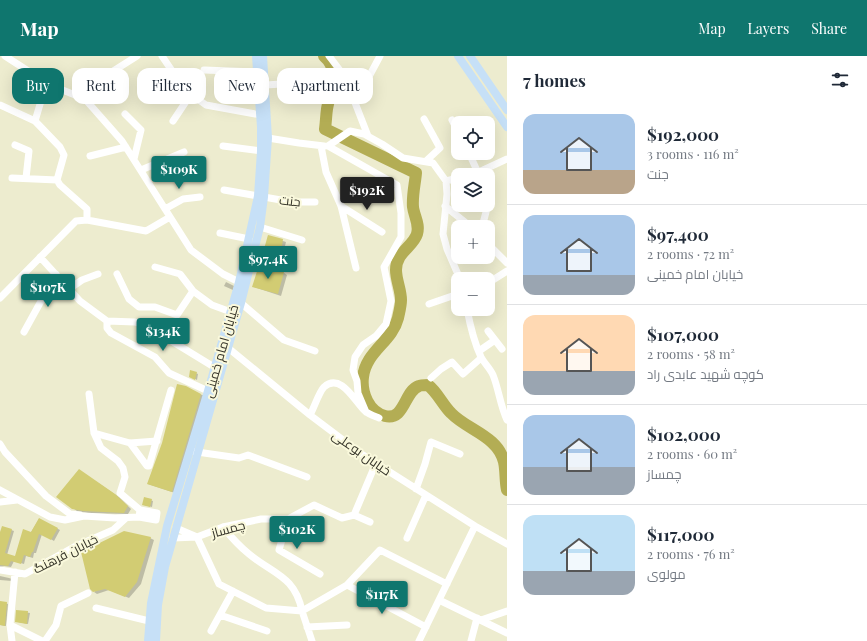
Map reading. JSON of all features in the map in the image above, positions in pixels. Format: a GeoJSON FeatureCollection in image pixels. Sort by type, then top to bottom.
{"type":"FeatureCollection","features":[{"type":"Feature","properties":{"kind":"main road","name":"خیابان امام خمینی"},"geometry":{"type":"LineString","coordinates":[[256,56],[257,68]]}},
{"type":"Feature","properties":{"kind":"main road","name":"خیابان امام خمینی"},"geometry":{"type":"LineString","coordinates":[[263,56],[264,68]]}},
{"type":"Feature","properties":{"kind":"main road"},"geometry":{"type":"LineString","coordinates":[[458,56],[507,128]]}},
{"type":"Feature","properties":{"kind":"main road"},"geometry":{"type":"LineString","coordinates":[[470,56],[507,110]]}},
{"type":"Feature","properties":{"kind":"main road"},"geometry":{"type":"LineString","coordinates":[[473,79],[482,73]]}},
{"type":"Feature","properties":{"kind":"main road","name":"خیابان امام خمینی"},"geometry":{"type":"LineString","coordinates":[[148,641],[151,603],[167,526],[193,452],[227,346],[260,227],[260,104]]}},
{"type":"Feature","properties":{"kind":"main road","name":"خیابان امام خمینی"},"geometry":{"type":"LineString","coordinates":[[156,641],[158,605],[161,585],[179,517],[214,367],[231,312],[261,196],[268,138],[267,104]]}},
{"type":"Feature","properties":{"kind":"main road"},"geometry":{"type":"LineString","coordinates":[[170,515],[179,517]]}},
{"type":"Feature","properties":{"kind":"street"},"geometry":{"type":"LineString","coordinates":[[5,56],[24,68]]}},
{"type":"Feature","properties":{"kind":"street"},"geometry":{"type":"LineString","coordinates":[[118,68],[137,56]]}},
{"type":"Feature","properties":{"kind":"street"},"geometry":{"type":"LineString","coordinates":[[329,56],[339,68]]}},
{"type":"Feature","properties":{"kind":"street"},"geometry":{"type":"LineString","coordinates":[[373,69],[380,56]]}},
{"type":"Feature","properties":{"kind":"street"},"geometry":{"type":"LineString","coordinates":[[164,57],[171,68]]}},
{"type":"Feature","properties":{"kind":"street"},"geometry":{"type":"LineString","coordinates":[[64,91],[85,99],[122,141],[191,250],[223,274],[239,282]]}},
{"type":"Feature","properties":{"kind":"street"},"geometry":{"type":"LineString","coordinates":[[35,121],[40,104]]}},
{"type":"Feature","properties":{"kind":"street"},"geometry":{"type":"LineString","coordinates":[[173,121],[184,104]]}},
{"type":"Feature","properties":{"kind":"street"},"geometry":{"type":"LineString","coordinates":[[206,104],[261,115]]}},
{"type":"Feature","properties":{"kind":"street"},"geometry":{"type":"LineString","coordinates":[[356,104],[368,136]]}},
{"type":"Feature","properties":{"kind":"street"},"geometry":{"type":"LineString","coordinates":[[0,105],[35,121],[60,147],[64,155],[57,180],[60,185],[87,208],[87,220]]}},
{"type":"Feature","properties":{"kind":"street"},"geometry":{"type":"LineString","coordinates":[[125,114],[141,130],[134,159]]}},
{"type":"Feature","properties":{"kind":"street"},"geometry":{"type":"LineString","coordinates":[[424,119],[440,148],[426,162]]}},
{"type":"Feature","properties":{"kind":"street"},"geometry":{"type":"LineString","coordinates":[[324,146],[350,132],[364,134],[403,158],[433,163],[446,181],[443,234],[457,272]]}},
{"type":"Feature","properties":{"kind":"street"},"geometry":{"type":"LineString","coordinates":[[268,138],[324,146],[397,185],[401,213],[401,237],[384,267],[391,301],[386,324],[376,336],[363,345],[355,357],[353,370],[357,381],[358,393],[366,412]]}},
{"type":"Feature","properties":{"kind":"street"},"geometry":{"type":"LineString","coordinates":[[15,145],[29,151],[26,178]]}},
{"type":"Feature","properties":{"kind":"street"},"geometry":{"type":"LineString","coordinates":[[223,146],[261,151]]}},
{"type":"Feature","properties":{"kind":"street"},"geometry":{"type":"LineString","coordinates":[[324,146],[326,172],[341,206],[356,268]]}},
{"type":"Feature","properties":{"kind":"street"},"geometry":{"type":"LineString","coordinates":[[90,156],[126,147]]}},
{"type":"Feature","properties":{"kind":"street"},"geometry":{"type":"LineString","coordinates":[[141,170],[184,152]]}},
{"type":"Feature","properties":{"kind":"street"},"geometry":{"type":"LineString","coordinates":[[490,168],[507,159]]}},
{"type":"Feature","properties":{"kind":"street"},"geometry":{"type":"LineString","coordinates":[[12,178],[57,180]]}},
{"type":"Feature","properties":{"kind":"street"},"geometry":{"type":"LineString","coordinates":[[446,181],[451,180]]}},
{"type":"Feature","properties":{"kind":"street","name":"جنت"},"geometry":{"type":"LineString","coordinates":[[224,190],[292,202],[315,202]]}},
{"type":"Feature","properties":{"kind":"street"},"geometry":{"type":"LineString","coordinates":[[165,209],[183,199],[200,197]]}},
{"type":"Feature","properties":{"kind":"street"},"geometry":{"type":"LineString","coordinates":[[341,206],[382,232]]}},
{"type":"Feature","properties":{"kind":"street"},"geometry":{"type":"LineString","coordinates":[[445,206],[462,220]]}},
{"type":"Feature","properties":{"kind":"street"},"geometry":{"type":"LineString","coordinates":[[0,298],[76,221],[87,220],[146,231],[170,217]]}},
{"type":"Feature","properties":{"kind":"street"},"geometry":{"type":"LineString","coordinates":[[260,227],[302,240]]}},
{"type":"Feature","properties":{"kind":"street"},"geometry":{"type":"LineString","coordinates":[[220,233],[249,239]]}},
{"type":"Feature","properties":{"kind":"street"},"geometry":{"type":"LineString","coordinates":[[495,251],[506,261]]}},
{"type":"Feature","properties":{"kind":"street"},"geometry":{"type":"LineString","coordinates":[[40,257],[80,301],[107,321],[135,322],[147,326],[214,367]]}},
{"type":"Feature","properties":{"kind":"street"},"geometry":{"type":"LineString","coordinates":[[155,267],[180,274],[193,291],[212,305],[231,312]]}},
{"type":"Feature","properties":{"kind":"street"},"geometry":{"type":"LineString","coordinates":[[495,279],[507,271]]}},
{"type":"Feature","properties":{"kind":"street"},"geometry":{"type":"LineString","coordinates":[[24,332],[56,274]]}},
{"type":"Feature","properties":{"kind":"street"},"geometry":{"type":"LineString","coordinates":[[70,289],[82,280],[98,274]]}},
{"type":"Feature","properties":{"kind":"street"},"geometry":{"type":"LineString","coordinates":[[117,274],[130,299],[139,307],[156,307],[177,315],[193,291]]}},
{"type":"Feature","properties":{"kind":"street"},"geometry":{"type":"LineString","coordinates":[[429,304],[451,296]]}},
{"type":"Feature","properties":{"kind":"street"},"geometry":{"type":"LineString","coordinates":[[240,303],[284,340],[316,352]]}},
{"type":"Feature","properties":{"kind":"street"},"geometry":{"type":"LineString","coordinates":[[468,316],[471,330],[480,354],[492,373],[497,386],[502,408],[507,420]]}},
{"type":"Feature","properties":{"kind":"street"},"geometry":{"type":"LineString","coordinates":[[107,321],[106,328],[111,333],[155,357],[169,374],[208,391]]}},
{"type":"Feature","properties":{"kind":"street"},"geometry":{"type":"LineString","coordinates":[[488,331],[502,349]]}},
{"type":"Feature","properties":{"kind":"street"},"geometry":{"type":"LineString","coordinates":[[432,378],[441,369],[452,362],[463,374],[480,354],[495,340]]}},
{"type":"Feature","properties":{"kind":"street","name":"خیابان بوعلی"},"geometry":{"type":"LineString","coordinates":[[227,346],[310,415],[363,455],[475,526],[507,544]]}},
{"type":"Feature","properties":{"kind":"street"},"geometry":{"type":"LineString","coordinates":[[310,415],[323,388],[332,382],[338,383],[349,391],[366,412],[379,418]]}},
{"type":"Feature","properties":{"kind":"street"},"geometry":{"type":"LineString","coordinates":[[130,443],[148,466],[171,390]]}},
{"type":"Feature","properties":{"kind":"street"},"geometry":{"type":"LineString","coordinates":[[89,394],[94,433],[101,448],[118,461],[123,468],[125,477],[120,493],[140,513]]}},
{"type":"Feature","properties":{"kind":"street"},"geometry":{"type":"LineString","coordinates":[[94,433],[130,443],[157,440]]}},
{"type":"Feature","properties":{"kind":"street"},"geometry":{"type":"LineString","coordinates":[[416,489],[431,442],[460,454]]}},
{"type":"Feature","properties":{"kind":"street"},"geometry":{"type":"LineString","coordinates":[[0,444],[4,452],[46,496],[70,514],[126,518],[140,513],[156,516],[170,515]]}},
{"type":"Feature","properties":{"kind":"street"},"geometry":{"type":"LineString","coordinates":[[193,452],[240,458],[248,455],[307,477]]}},
{"type":"Feature","properties":{"kind":"street"},"geometry":{"type":"LineString","coordinates":[[354,514],[376,463]]}},
{"type":"Feature","properties":{"kind":"street"},"geometry":{"type":"LineString","coordinates":[[0,490],[50,517],[65,520],[84,516]]}},
{"type":"Feature","properties":{"kind":"street"},"geometry":{"type":"LineString","coordinates":[[407,538],[426,495]]}},
{"type":"Feature","properties":{"kind":"street"},"geometry":{"type":"LineString","coordinates":[[0,502],[17,500]]}},
{"type":"Feature","properties":{"kind":"street","name":"چمساز"},"geometry":{"type":"LineString","coordinates":[[173,538],[197,537],[223,527],[261,519],[288,519],[314,505],[342,518],[354,514],[370,522]]}},
{"type":"Feature","properties":{"kind":"street"},"geometry":{"type":"LineString","coordinates":[[156,516],[167,526]]}},
{"type":"Feature","properties":{"kind":"street","name":"خیابان فرهنگ"},"geometry":{"type":"LineString","coordinates":[[0,570],[25,574],[74,547],[113,530],[126,518]]}},
{"type":"Feature","properties":{"kind":"street"},"geometry":{"type":"LineString","coordinates":[[288,519],[279,550],[320,574]]}},
{"type":"Feature","properties":{"kind":"street"},"geometry":{"type":"LineString","coordinates":[[419,641],[475,526]]}},
{"type":"Feature","properties":{"kind":"street"},"geometry":{"type":"LineString","coordinates":[[223,527],[236,543],[250,555],[285,579],[294,589],[299,597],[312,641]]}},
{"type":"Feature","properties":{"kind":"street","name":"چمساز"},"geometry":{"type":"LineString","coordinates":[[176,528],[197,537],[219,584],[266,608],[302,611]]}},
{"type":"Feature","properties":{"kind":"street"},"geometry":{"type":"LineString","coordinates":[[302,611],[347,585],[380,550],[447,584]]}},
{"type":"Feature","properties":{"kind":"street"},"geometry":{"type":"LineString","coordinates":[[12,641],[10,625],[15,572]]}},
{"type":"Feature","properties":{"kind":"street"},"geometry":{"type":"LineString","coordinates":[[347,585],[426,628]]}},
{"type":"Feature","properties":{"kind":"street"},"geometry":{"type":"LineString","coordinates":[[211,631],[233,591]]}},
{"type":"Feature","properties":{"kind":"street"},"geometry":{"type":"LineString","coordinates":[[10,625],[44,641],[56,625],[61,606],[88,593]]}},
{"type":"Feature","properties":{"kind":"street"},"geometry":{"type":"LineString","coordinates":[[439,600],[507,633]]}},
{"type":"Feature","properties":{"kind":"street"},"geometry":{"type":"LineString","coordinates":[[96,608],[149,621]]}},
{"type":"Feature","properties":{"kind":"street"},"geometry":{"type":"LineString","coordinates":[[479,619],[507,611]]}},
{"type":"Feature","properties":{"kind":"street"},"geometry":{"type":"LineString","coordinates":[[220,615],[267,631]]}},
{"type":"Feature","properties":{"kind":"street"},"geometry":{"type":"LineString","coordinates":[[471,641],[479,619]]}},
{"type":"Feature","properties":{"kind":"street"},"geometry":{"type":"LineString","coordinates":[[307,627],[347,625]]}},
{"type":"Feature","properties":{"kind":"building"},"geometry":{"type":"Polygon","coordinates":[[[268,235],[283,239],[281,253],[264,249],[268,235]]]}},
{"type":"Feature","properties":{"kind":"building"},"geometry":{"type":"Polygon","coordinates":[[[259,265],[284,272],[278,294],[252,287],[259,265]]]}},
{"type":"Feature","properties":{"kind":"building"},"geometry":{"type":"Polygon","coordinates":[[[190,370],[197,372],[195,380],[189,377],[190,370]]]}},
{"type":"Feature","properties":{"kind":"building"},"geometry":{"type":"Polygon","coordinates":[[[177,384],[186,386],[201,394],[172,492],[147,484],[162,443],[177,384]]]}},
{"type":"Feature","properties":{"kind":"building"},"geometry":{"type":"Polygon","coordinates":[[[79,469],[115,494],[128,506],[124,513],[72,509],[56,497],[79,469]]]}},
{"type":"Feature","properties":{"kind":"building"},"geometry":{"type":"Polygon","coordinates":[[[144,497],[152,499],[150,507],[142,505],[144,497]]]}},
{"type":"Feature","properties":{"kind":"building"},"geometry":{"type":"Polygon","coordinates":[[[39,518],[58,528],[51,540],[39,534],[30,557],[24,555],[21,564],[11,561],[8,566],[0,565],[0,532],[2,526],[12,529],[5,553],[15,556],[23,529],[31,532],[39,518]]]}},
{"type":"Feature","properties":{"kind":"building"},"geometry":{"type":"Polygon","coordinates":[[[124,531],[151,537],[137,582],[125,597],[105,589],[93,592],[90,589],[81,552],[124,531]]]}},
{"type":"Feature","properties":{"kind":"building"},"geometry":{"type":"Polygon","coordinates":[[[0,601],[7,602],[5,626],[0,625],[0,601]]]}},
{"type":"Feature","properties":{"kind":"building"},"geometry":{"type":"Polygon","coordinates":[[[16,610],[28,611],[27,624],[15,622],[16,610]]]}},
{"type":"Feature","properties":{"kind":"waterway"},"geometry":{"type":"LineString","coordinates":[[324,56],[329,62],[333,74],[325,129],[416,173],[413,203],[418,230],[415,239],[402,254],[397,264],[396,274],[401,300],[395,326],[374,353],[365,368],[363,389],[367,401],[379,414],[392,416],[401,410],[414,389],[420,386],[428,385],[435,391],[451,413],[489,440],[501,453],[504,462],[507,490]]}}]}
